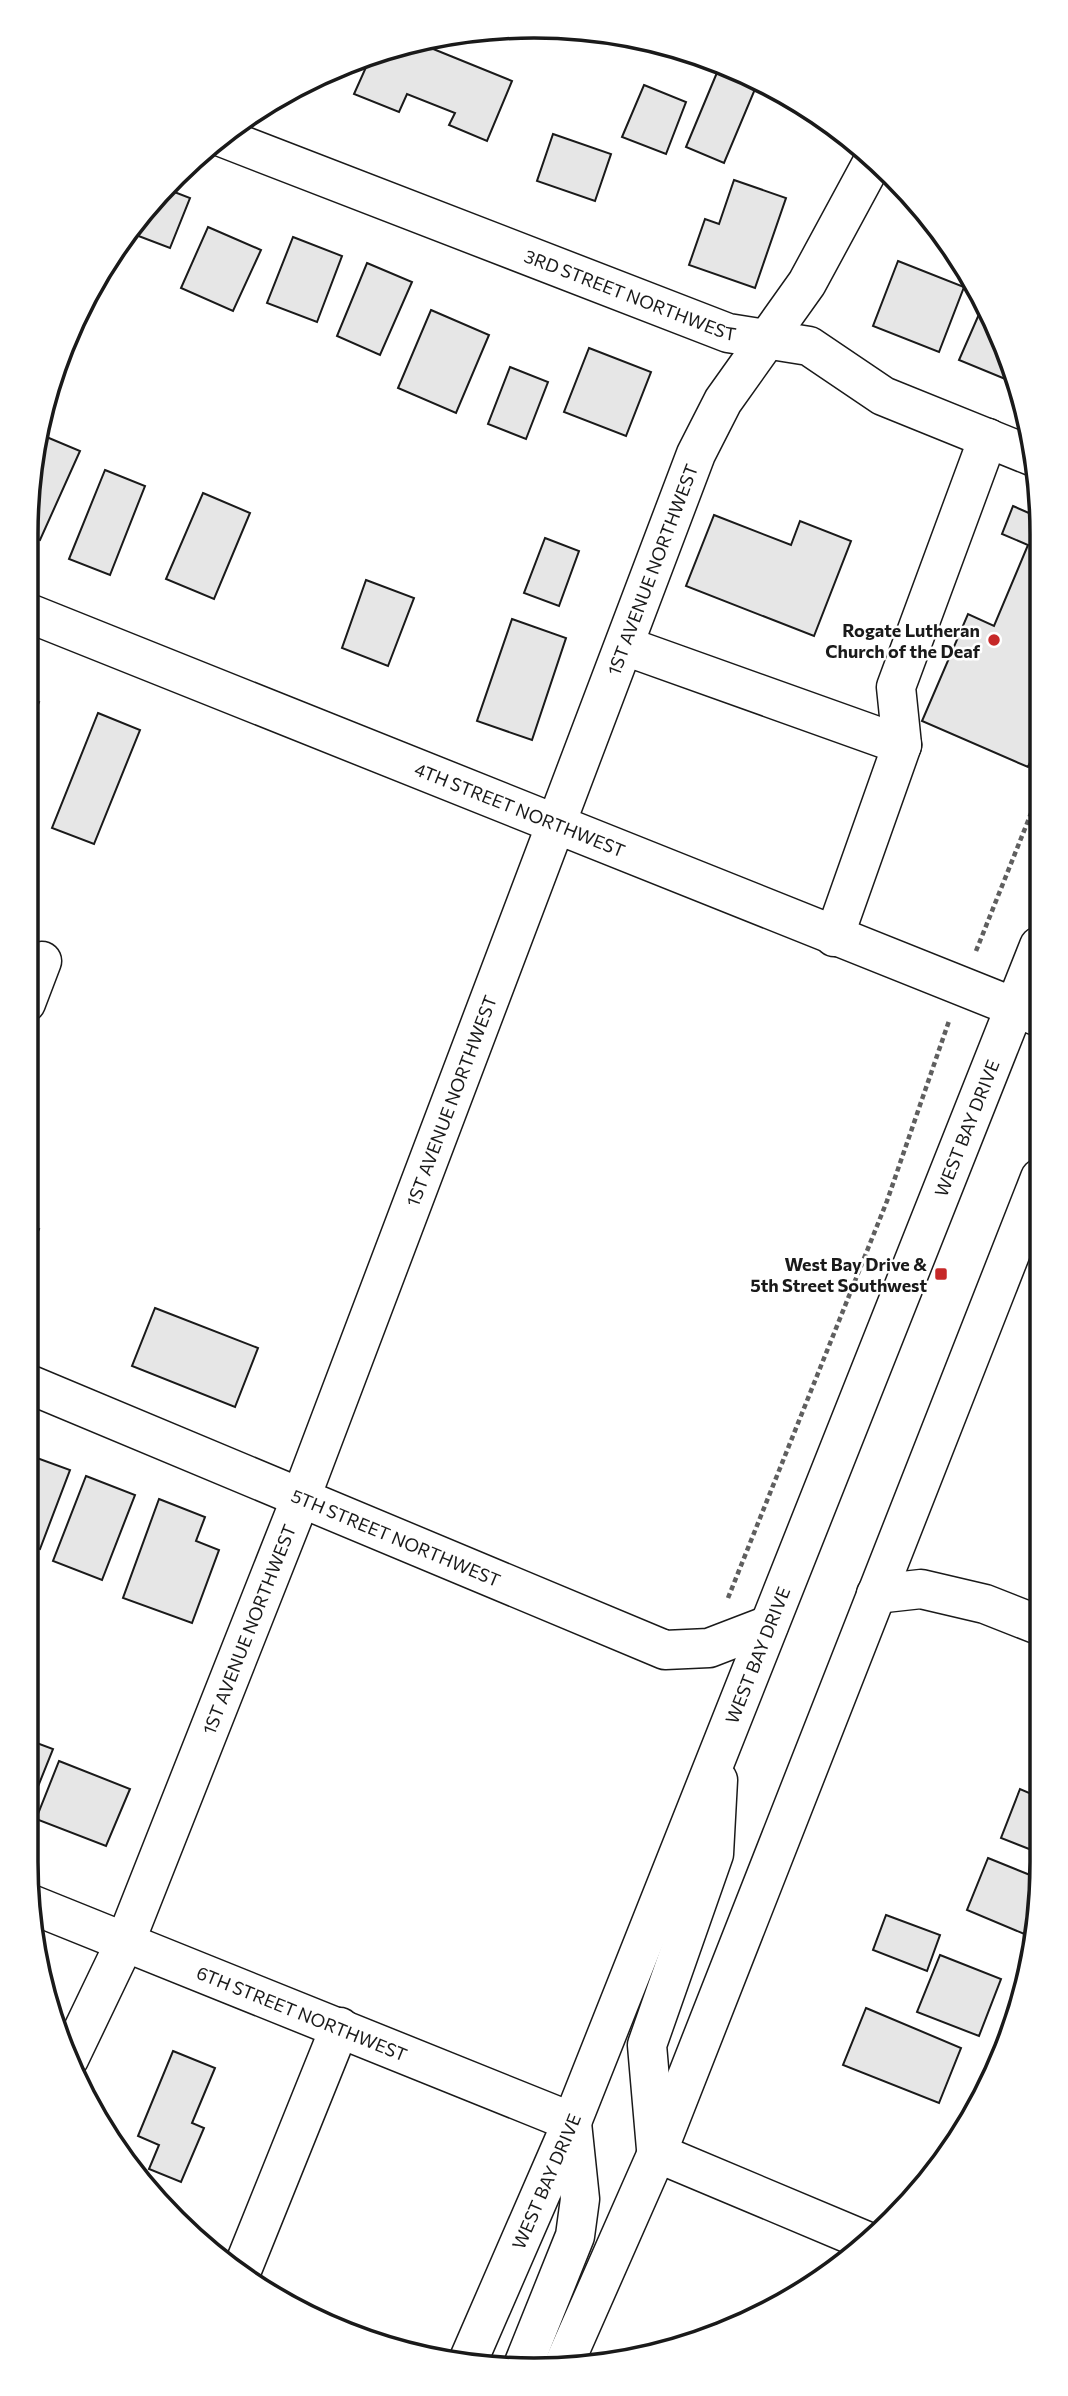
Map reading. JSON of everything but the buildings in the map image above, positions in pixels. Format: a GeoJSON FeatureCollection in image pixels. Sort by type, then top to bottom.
{"type":"FeatureCollection","features":[{"type":"Feature","properties":{"kind":"street","name":"3RD STREET NORTHWEST"},"geometry":{"type":"LineString","coordinates":[[232,141],[728,333],[809,346],[883,396],[1022,452]]}},
{"type":"Feature","properties":{"kind":"street","name":"1ST AVENUE NORTHWEST"},"geometry":{"type":"LineString","coordinates":[[74,2048],[126,1940],[300,1500],[696,454],[723,401],[769,341],[807,283],[869,169]]}},
{"type":"Feature","properties":{"kind":"street"},"geometry":{"type":"LineString","coordinates":[[834,937],[902,745],[896,687],[988,438]]}},
{"type":"Feature","properties":{"kind":"street","name":"4TH STREET NORTHWEST"},"geometry":{"type":"LineString","coordinates":[[38,617],[1027,1012]]}},
{"type":"Feature","properties":{"kind":"street"},"geometry":{"type":"LineString","coordinates":[[625,646],[902,745]]}},
{"type":"Feature","properties":{"kind":"street"},"geometry":{"type":"LineString","coordinates":[[38,972],[42,961]]}},
{"type":"Feature","properties":{"kind":"street","name":"WEST BAY DRIVE"},"geometry":{"type":"LineString","coordinates":[[471,2353],[572,2122],[769,1625],[1027,1012]]}},
{"type":"Feature","properties":{"kind":"street"},"geometry":{"type":"LineString","coordinates":[[568,2356],[657,2153],[1030,1203]]}},
{"type":"Feature","properties":{"kind":"street","name":"5TH STREET NORTHWEST"},"geometry":{"type":"LineString","coordinates":[[38,1388],[300,1500],[665,1650],[709,1648],[769,1625]]}},
{"type":"Feature","properties":{"kind":"street"},"geometry":{"type":"LineString","coordinates":[[876,1594],[921,1589],[985,1604],[1030,1622]]}},
{"type":"Feature","properties":{"kind":"street"},"geometry":{"type":"LineString","coordinates":[[657,2153],[647,2045],[714,1854],[720,1750]]}},
{"type":"Feature","properties":{"kind":"street","name":"6TH STREET NORTHWEST"},"geometry":{"type":"LineString","coordinates":[[41,1908],[572,2122]]}},
{"type":"Feature","properties":{"kind":"street"},"geometry":{"type":"LineString","coordinates":[[245,2264],[340,2027]]}},
{"type":"Feature","properties":{"kind":"street"},"geometry":{"type":"LineString","coordinates":[[526,2358],[575,2236],[580,2199],[572,2122]]}},
{"type":"Feature","properties":{"kind":"street"},"geometry":{"type":"LineString","coordinates":[[657,2153],[858,2238]]}},
{"type":"Feature","properties":{"kind":"path"},"geometry":{"type":"LineString","coordinates":[[709,1648],[887,1201],[961,986],[1030,816]]}},
{"type":"Feature","properties":{"kind":"place","name":"Rogate Lutheran Church of the Deaf"},"geometry":{"type":"Point","coordinates":[994,640]}},
{"type":"Feature","properties":{"kind":"place","name":"West Bay Drive & 5th Street Southwest"},"geometry":{"type":"Point","coordinates":[941,1274]}}]}
